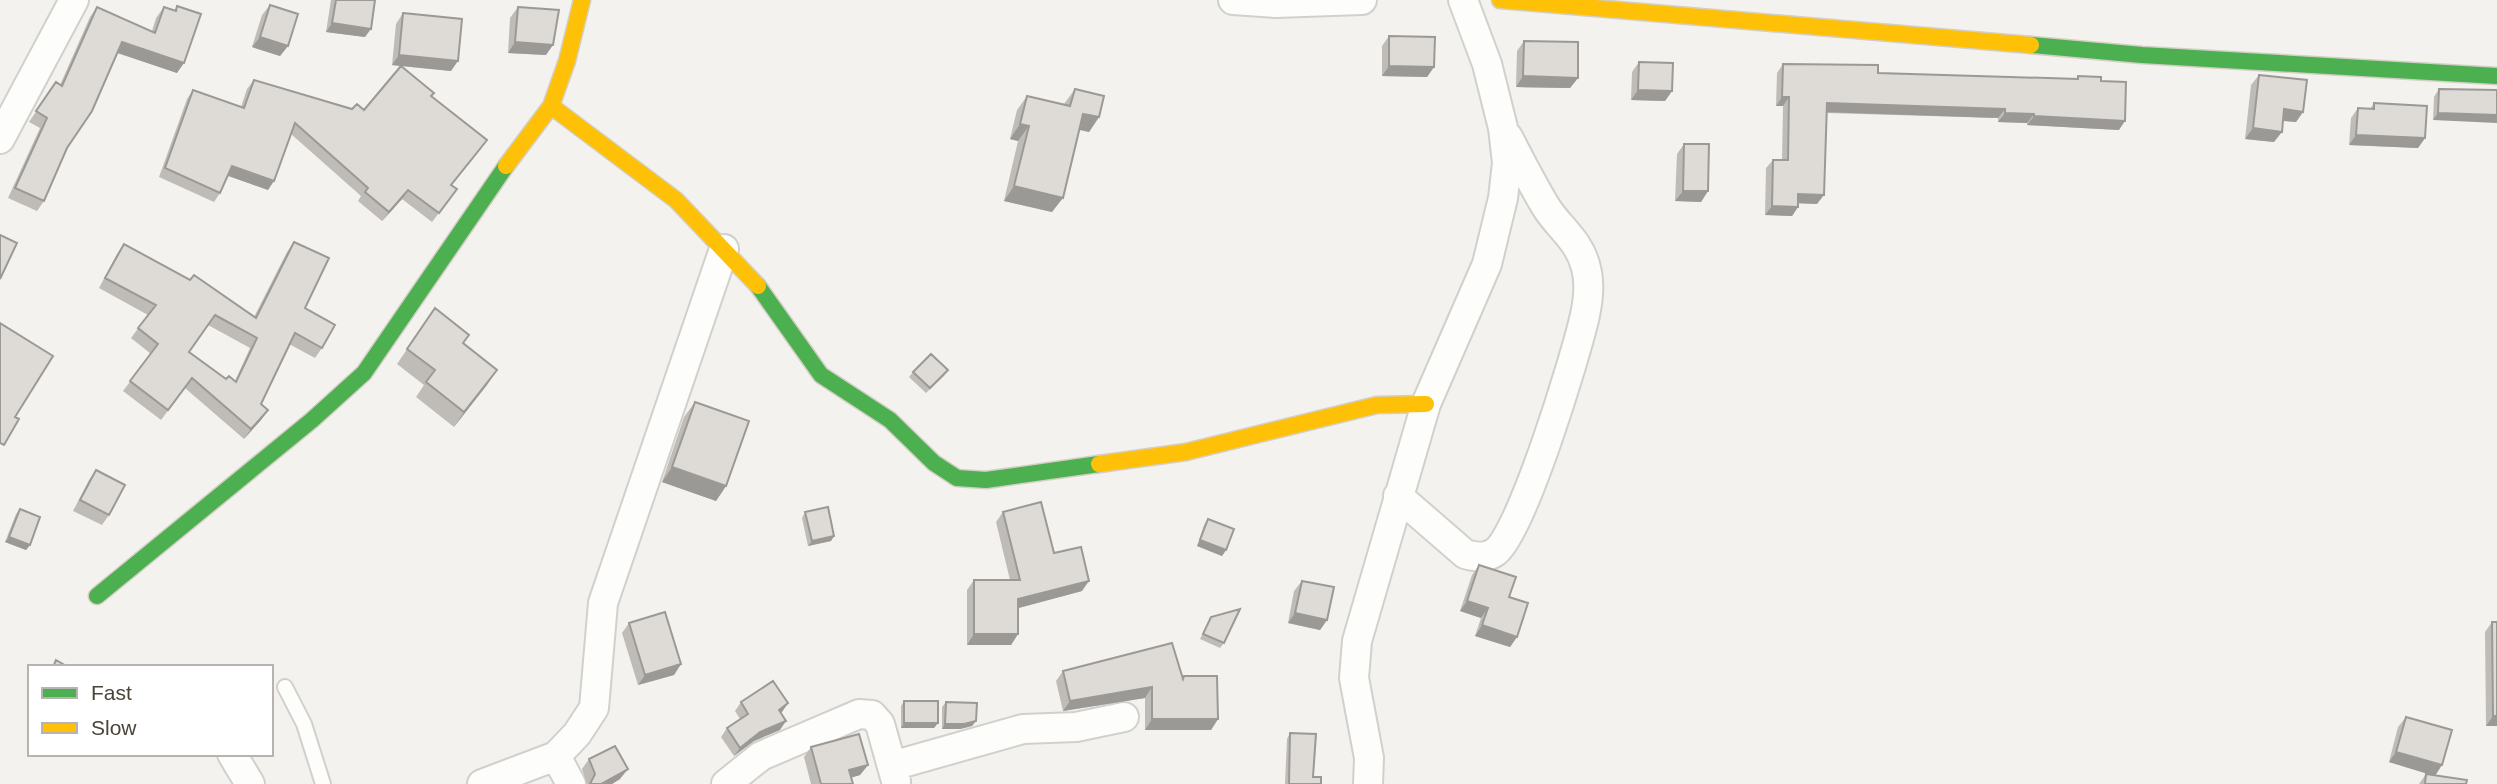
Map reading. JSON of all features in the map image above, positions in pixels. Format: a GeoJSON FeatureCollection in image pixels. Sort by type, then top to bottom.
{"type":"FeatureCollection","features":[{"type":"Feature","properties":{"kind":"street"},"geometry":{"type":"LineString","coordinates":[[3,128],[74,0]]}},
{"type":"Feature","properties":{"kind":"street"},"geometry":{"type":"LineString","coordinates":[[97,596],[301,429],[364,373],[551,106],[567,61],[582,0]]}},
{"type":"Feature","properties":{"kind":"street"},"geometry":{"type":"LineString","coordinates":[[1233,0],[1362,0]]}},
{"type":"Feature","properties":{"kind":"street"},"geometry":{"type":"LineString","coordinates":[[1368,784],[1369,758],[1354,678],[1357,641],[1426,404],[1487,264],[1503,198],[1507,163],[1503,128],[1487,64],[1463,0]]}},
{"type":"Feature","properties":{"kind":"street"},"geometry":{"type":"LineString","coordinates":[[1500,0],[2142,55],[2497,76]]}},
{"type":"Feature","properties":{"kind":"street"},"geometry":{"type":"LineString","coordinates":[[551,106],[676,200],[760,288],[821,375],[890,420],[934,463],[957,478],[986,480],[1186,452],[1377,405],[1426,404]]}},
{"type":"Feature","properties":{"kind":"street"},"geometry":{"type":"LineString","coordinates":[[1398,496],[1465,554],[1477,557],[1495,553],[1512,528],[1536,470],[1575,355],[1586,312],[1586,268],[1569,232],[1547,210],[1503,128]]}},
{"type":"Feature","properties":{"kind":"street"},"geometry":{"type":"LineString","coordinates":[[482,784],[556,756],[577,734],[594,708],[603,603],[724,249]]}},
{"type":"Feature","properties":{"kind":"street"},"geometry":{"type":"LineString","coordinates":[[726,784],[761,756],[859,714],[872,715],[880,724],[894,775],[1023,729],[1076,727],[1124,717]]}},
{"type":"Feature","properties":{"kind":"street"},"geometry":{"type":"LineString","coordinates":[[233,756],[250,784]]}},
{"type":"Feature","properties":{"kind":"street"},"geometry":{"type":"LineString","coordinates":[[556,756],[570,784]]}},
{"type":"Feature","properties":{"kind":"lane"},"geometry":{"type":"LineString","coordinates":[[285,687],[304,723],[323,784]]}},
{"type":"Feature","properties":{"kind":"building"},"geometry":{"type":"Polygon","coordinates":[[[336,0],[375,0],[371,29],[332,23],[336,0]]]}},
{"type":"Feature","properties":{"kind":"building"},"geometry":{"type":"Polygon","coordinates":[[[270,5],[298,14],[288,46],[260,37],[270,5]]]}},
{"type":"Feature","properties":{"kind":"building"},"geometry":{"type":"Polygon","coordinates":[[[177,6],[201,14],[184,63],[122,42],[92,111],[67,148],[44,201],[15,188],[47,118],[36,111],[56,82],[62,86],[97,7],[155,33],[164,7],[176,11],[177,6]]]}},
{"type":"Feature","properties":{"kind":"building"},"geometry":{"type":"Polygon","coordinates":[[[518,7],[559,10],[553,45],[515,42],[518,7]]]}},
{"type":"Feature","properties":{"kind":"building"},"geometry":{"type":"Polygon","coordinates":[[[403,13],[462,19],[458,61],[399,55],[403,13]]]}},
{"type":"Feature","properties":{"kind":"building"},"geometry":{"type":"Polygon","coordinates":[[[1389,36],[1435,37],[1434,67],[1389,66],[1389,36]]]}},
{"type":"Feature","properties":{"kind":"building"},"geometry":{"type":"Polygon","coordinates":[[[1524,41],[1578,42],[1578,78],[1523,76],[1524,41]]]}},
{"type":"Feature","properties":{"kind":"building"},"geometry":{"type":"Polygon","coordinates":[[[1639,62],[1673,63],[1672,91],[1638,90],[1639,62]]]}},
{"type":"Feature","properties":{"kind":"building"},"geometry":{"type":"Polygon","coordinates":[[[1783,64],[1878,65],[1878,73],[2078,79],[2078,76],[2101,77],[2101,81],[2126,82],[2125,121],[2034,116],[2005,113],[2005,109],[1827,103],[1824,195],[1798,194],[1798,207],[1772,206],[1773,160],[1788,160],[1789,97],[1782,97],[1783,64]]]}},
{"type":"Feature","properties":{"kind":"building"},"geometry":{"type":"Polygon","coordinates":[[[401,66],[434,93],[431,96],[487,140],[451,185],[457,189],[439,213],[408,190],[389,212],[365,192],[368,188],[295,123],[274,181],[232,166],[220,193],[165,168],[193,90],[244,108],[254,80],[352,109],[357,104],[364,110],[401,66]]]}},
{"type":"Feature","properties":{"kind":"building"},"geometry":{"type":"Polygon","coordinates":[[[2259,75],[2307,80],[2303,112],[2284,109],[2282,132],[2253,128],[2259,75]]]}},
{"type":"Feature","properties":{"kind":"building"},"geometry":{"type":"Polygon","coordinates":[[[1075,89],[1104,96],[1099,117],[1083,114],[1063,198],[1014,186],[1029,126],[1020,124],[1027,96],[1070,106],[1075,89]]]}},
{"type":"Feature","properties":{"kind":"building"},"geometry":{"type":"Polygon","coordinates":[[[2439,89],[2497,90],[2497,115],[2438,113],[2439,89]]]}},
{"type":"Feature","properties":{"kind":"building"},"geometry":{"type":"Polygon","coordinates":[[[2374,103],[2427,106],[2425,138],[2356,135],[2358,108],[2374,109],[2374,103]]]}},
{"type":"Feature","properties":{"kind":"building"},"geometry":{"type":"Polygon","coordinates":[[[1684,144],[1709,144],[1708,191],[1683,191],[1684,144]]]}},
{"type":"Feature","properties":{"kind":"building"},"geometry":{"type":"Polygon","coordinates":[[[0,235],[17,243],[0,279],[0,235]]]}},
{"type":"Feature","properties":{"kind":"building"},"geometry":{"type":"Polygon","coordinates":[[[294,242],[329,258],[305,308],[335,325],[322,348],[295,333],[261,404],[268,410],[251,429],[192,378],[168,410],[130,381],[158,344],[138,328],[156,305],[105,278],[124,244],[190,280],[194,275],[256,318],[294,242]],[[215,315],[189,352],[226,379],[229,376],[236,382],[257,338],[215,315]]]}},
{"type":"Feature","properties":{"kind":"building"},"geometry":{"type":"Polygon","coordinates":[[[435,308],[469,335],[463,343],[497,370],[464,412],[426,382],[435,370],[407,349],[435,308]]]}},
{"type":"Feature","properties":{"kind":"building"},"geometry":{"type":"Polygon","coordinates":[[[0,323],[53,356],[15,417],[19,419],[4,445],[0,443],[0,323]]]}},
{"type":"Feature","properties":{"kind":"building"},"geometry":{"type":"Polygon","coordinates":[[[931,354],[948,370],[930,388],[913,372],[931,354]]]}},
{"type":"Feature","properties":{"kind":"building"},"geometry":{"type":"Polygon","coordinates":[[[695,402],[749,421],[726,486],[672,467],[695,402]]]}},
{"type":"Feature","properties":{"kind":"building"},"geometry":{"type":"Polygon","coordinates":[[[96,470],[125,485],[109,515],[80,500],[96,470]]]}},
{"type":"Feature","properties":{"kind":"building"},"geometry":{"type":"Polygon","coordinates":[[[1041,502],[1054,553],[1081,547],[1089,581],[1018,599],[1018,634],[974,634],[974,580],[1020,580],[1003,512],[1041,502]]]}},
{"type":"Feature","properties":{"kind":"building"},"geometry":{"type":"Polygon","coordinates":[[[828,507],[834,536],[812,541],[805,512],[828,507]]]}},
{"type":"Feature","properties":{"kind":"building"},"geometry":{"type":"Polygon","coordinates":[[[20,509],[40,517],[30,545],[9,537],[20,509]]]}},
{"type":"Feature","properties":{"kind":"building"},"geometry":{"type":"Polygon","coordinates":[[[1208,519],[1234,529],[1226,550],[1200,540],[1208,519]]]}},
{"type":"Feature","properties":{"kind":"building"},"geometry":{"type":"Polygon","coordinates":[[[1479,565],[1516,577],[1509,597],[1528,603],[1517,637],[1482,625],[1488,608],[1467,601],[1479,565]]]}},
{"type":"Feature","properties":{"kind":"building"},"geometry":{"type":"Polygon","coordinates":[[[1302,581],[1334,587],[1327,620],[1295,613],[1302,581]]]}},
{"type":"Feature","properties":{"kind":"building"},"geometry":{"type":"Polygon","coordinates":[[[1240,609],[1224,643],[1203,634],[1211,617],[1240,609]]]}},
{"type":"Feature","properties":{"kind":"building"},"geometry":{"type":"Polygon","coordinates":[[[665,612],[681,664],[645,675],[629,623],[665,612]]]}},
{"type":"Feature","properties":{"kind":"building"},"geometry":{"type":"Polygon","coordinates":[[[2492,622],[2497,622],[2497,716],[2493,716],[2492,622]]]}},
{"type":"Feature","properties":{"kind":"building"},"geometry":{"type":"Polygon","coordinates":[[[1172,643],[1183,679],[1184,676],[1217,676],[1218,719],[1152,719],[1152,687],[1070,701],[1063,671],[1172,643]]]}},
{"type":"Feature","properties":{"kind":"building"},"geometry":{"type":"Polygon","coordinates":[[[773,681],[788,703],[779,710],[786,721],[760,732],[740,748],[727,728],[748,714],[741,702],[773,681]]]}},
{"type":"Feature","properties":{"kind":"building"},"geometry":{"type":"Polygon","coordinates":[[[904,701],[938,701],[938,723],[904,723],[904,701]]]}},
{"type":"Feature","properties":{"kind":"building"},"geometry":{"type":"Polygon","coordinates":[[[946,702],[977,703],[976,721],[945,724],[946,702]]]}},
{"type":"Feature","properties":{"kind":"building"},"geometry":{"type":"Polygon","coordinates":[[[2406,717],[2452,730],[2442,765],[2396,752],[2406,717]]]}},
{"type":"Feature","properties":{"kind":"building"},"geometry":{"type":"Polygon","coordinates":[[[1290,733],[1316,734],[1313,777],[1321,777],[1321,784],[1289,784],[1290,733]]]}},
{"type":"Feature","properties":{"kind":"building"},"geometry":{"type":"Polygon","coordinates":[[[859,734],[868,765],[849,770],[853,784],[821,784],[811,747],[859,734]]]}},
{"type":"Feature","properties":{"kind":"building"},"geometry":{"type":"Polygon","coordinates":[[[615,746],[628,769],[601,784],[590,784],[595,774],[589,759],[615,746]]]}},
{"type":"Feature","properties":{"kind":"building"},"geometry":{"type":"Polygon","coordinates":[[[2426,774],[2467,780],[2466,784],[2425,784],[2426,774]]]}},
{"type":"Feature","properties":{"kind":"traffic: fast"},"geometry":{"type":"LineString","coordinates":[[2031,45],[2142,55],[2497,76]]}},
{"type":"Feature","properties":{"kind":"traffic: fast"},"geometry":{"type":"LineString","coordinates":[[97,596],[312,420],[364,373],[506,166]]}},
{"type":"Feature","properties":{"kind":"traffic: fast"},"geometry":{"type":"LineString","coordinates":[[758,286],[821,375],[890,420],[934,463],[957,478],[986,480],[1099,464]]}},
{"type":"Feature","properties":{"kind":"traffic: slow"},"geometry":{"type":"LineString","coordinates":[[506,166],[551,106],[567,61],[582,0]]}},
{"type":"Feature","properties":{"kind":"traffic: slow"},"geometry":{"type":"LineString","coordinates":[[1500,0],[2031,45]]}},
{"type":"Feature","properties":{"kind":"traffic: slow"},"geometry":{"type":"LineString","coordinates":[[551,106],[676,200],[758,286]]}},
{"type":"Feature","properties":{"kind":"traffic: slow"},"geometry":{"type":"LineString","coordinates":[[1099,464],[1186,452],[1377,405],[1426,404]]}}]}
